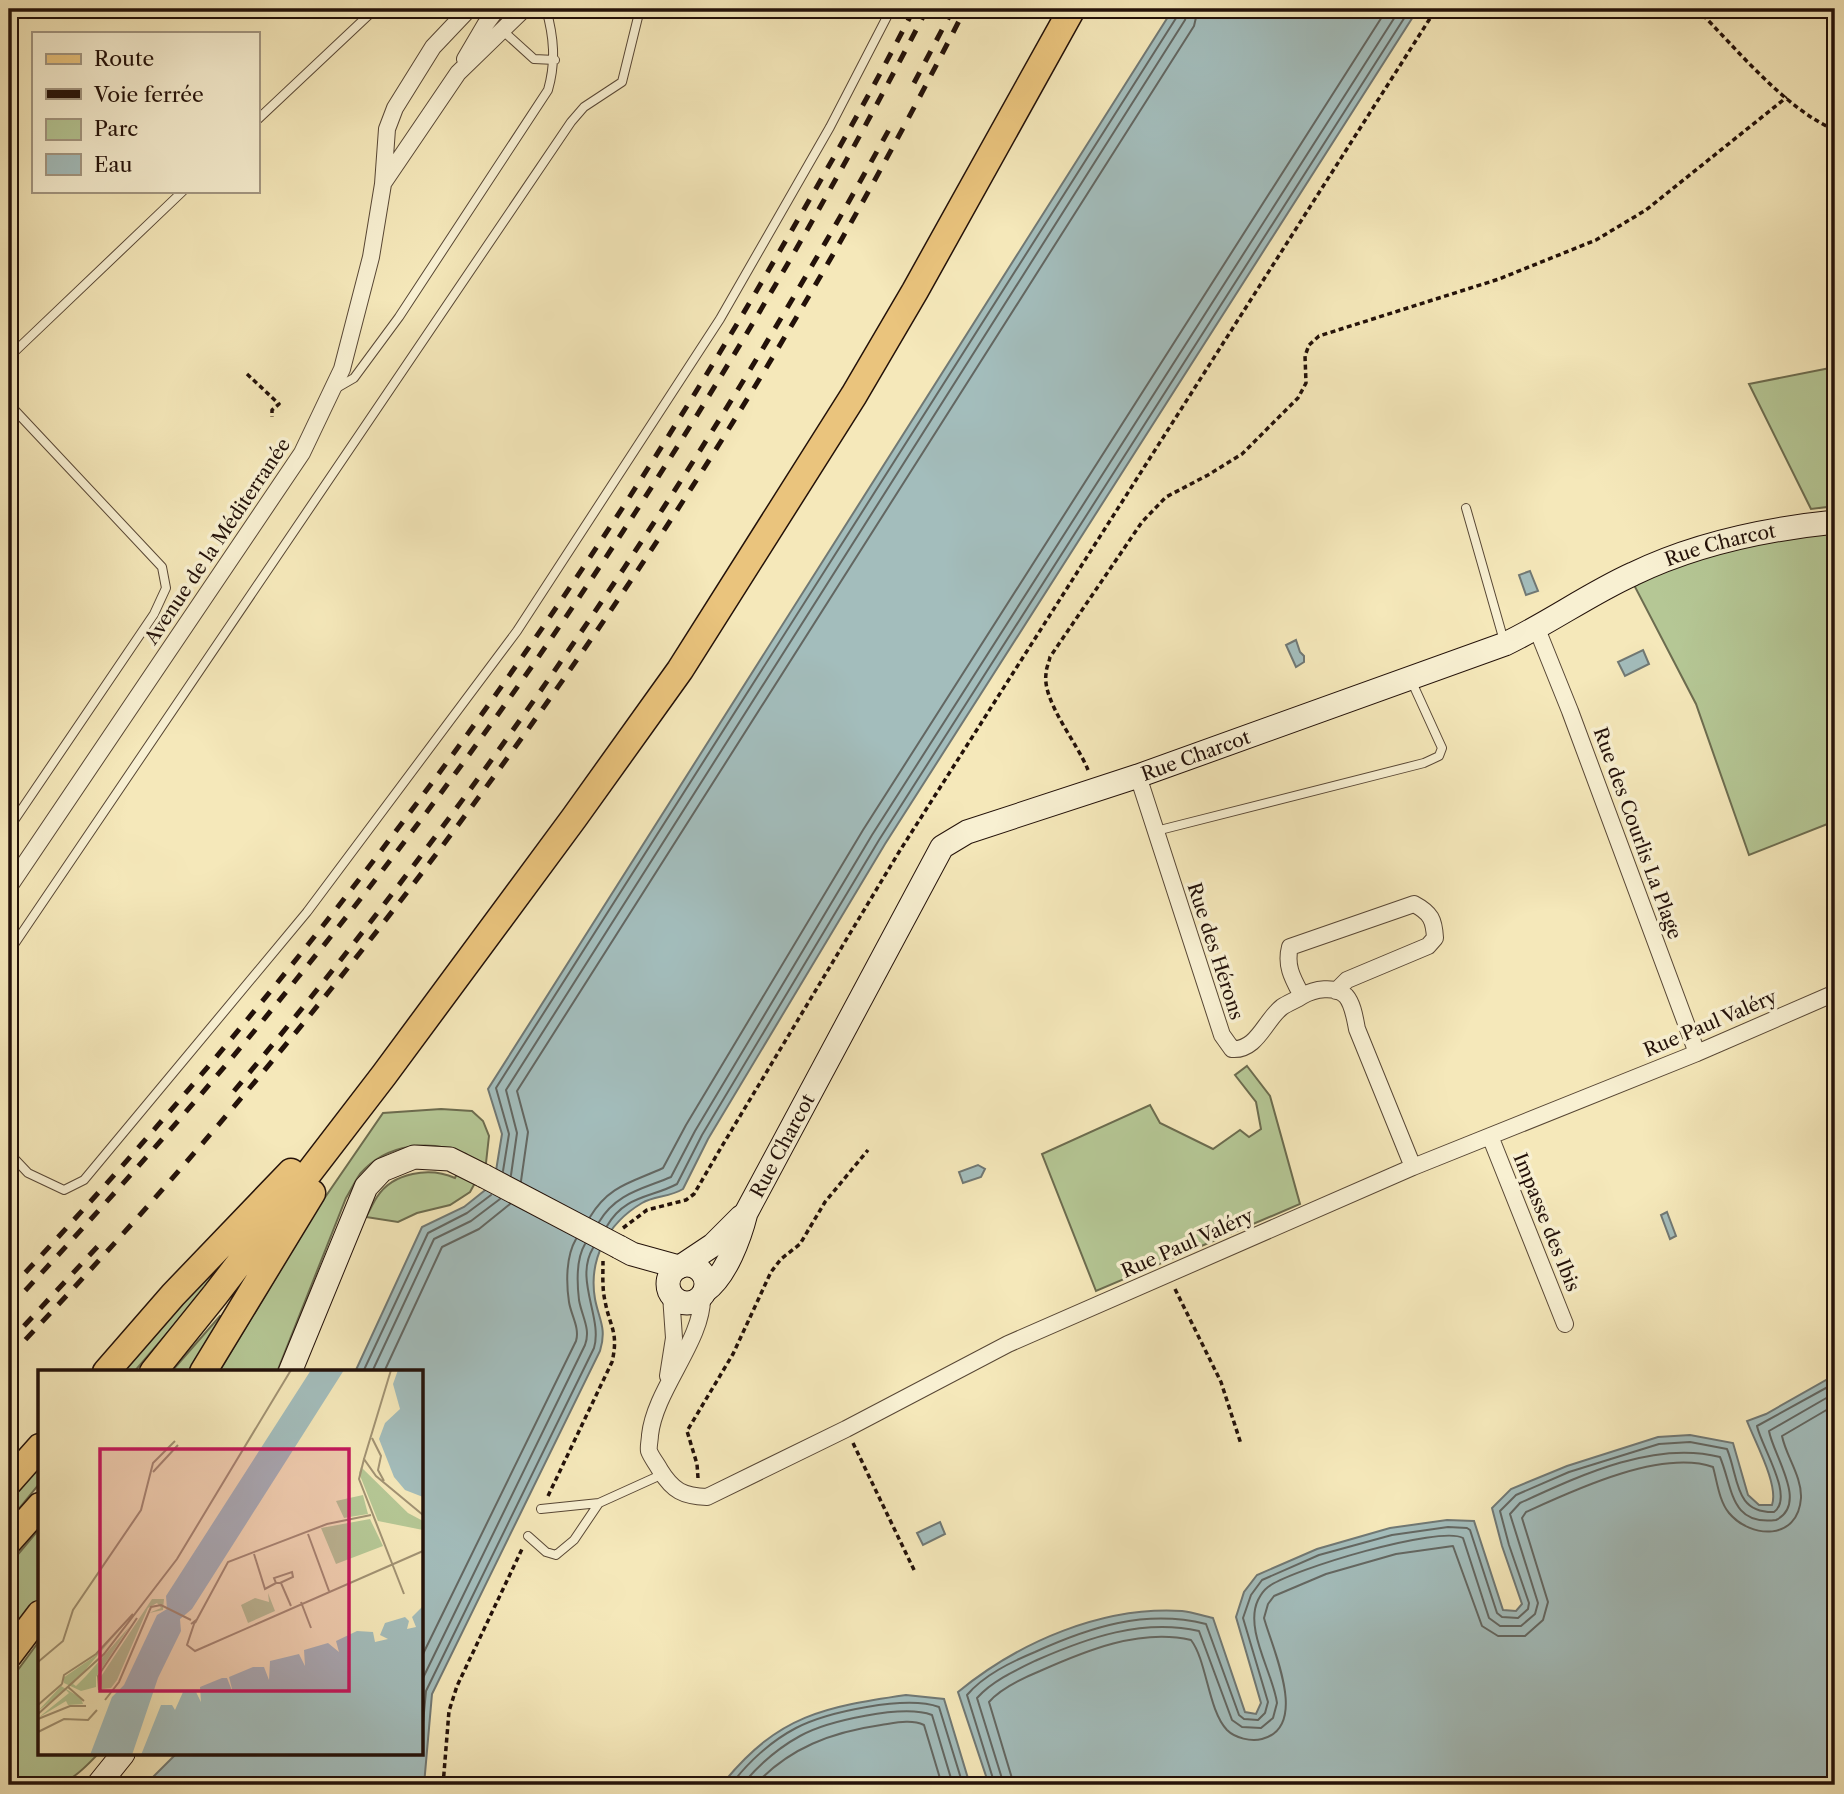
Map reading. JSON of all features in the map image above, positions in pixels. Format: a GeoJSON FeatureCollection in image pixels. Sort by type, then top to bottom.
{"type":"FeatureCollection","features":[{"type":"Feature","properties":{"kind":"main road"},"geometry":{"type":"LineString","coordinates":[[155,1370],[384,1075],[574,818],[687,659],[854,395],[902,314],[1072,9]]}},
{"type":"Feature","properties":{"kind":"main road"},"geometry":{"type":"LineString","coordinates":[[108,1370],[173,1295],[384,1075]]}},
{"type":"Feature","properties":{"kind":"main road"},"geometry":{"type":"LineString","coordinates":[[204,1370],[384,1075]]}},
{"type":"Feature","properties":{"kind":"main road"},"geometry":{"type":"LineString","coordinates":[[9,1482],[38,1449]]}},
{"type":"Feature","properties":{"kind":"main road"},"geometry":{"type":"LineString","coordinates":[[9,1541],[38,1508]]}},
{"type":"Feature","properties":{"kind":"main road"},"geometry":{"type":"LineString","coordinates":[[9,1655],[38,1618]]}},
{"type":"Feature","properties":{"kind":"street","name":"Avenue de la Méditerranée"},"geometry":{"type":"LineString","coordinates":[[9,887],[302,453],[342,369],[371,257],[383,184],[387,129],[395,108],[433,47],[469,9]]}},
{"type":"Feature","properties":{"kind":"street","name":"Avenue de la Méditerranée"},"geometry":{"type":"LineString","coordinates":[[383,184],[497,9]]}},
{"type":"Feature","properties":{"kind":"street","name":"Avenue de la Méditerranée"},"geometry":{"type":"LineString","coordinates":[[457,74],[524,9]]}},
{"type":"Feature","properties":{"kind":"street","name":"Rue Charcot"},"geometry":{"type":"LineString","coordinates":[[704,1293],[716,1282],[740,1234],[746,1213],[942,846],[967,832],[1138,776],[1505,643],[1537,629],[1630,575],[1679,554],[1744,537],[1835,522]]}},
{"type":"Feature","properties":{"kind":"street","name":"Rue des Courlis La Plage"},"geometry":{"type":"LineString","coordinates":[[1537,629],[1697,1053]]}},
{"type":"Feature","properties":{"kind":"street","name":"Rue des Hérons"},"geometry":{"type":"LineString","coordinates":[[1138,776],[1222,1035],[1232,1049],[1241,1049],[1250,1044],[1281,1008],[1302,996]]}},
{"type":"Feature","properties":{"kind":"street"},"geometry":{"type":"LineString","coordinates":[[1336,991],[1347,980],[1428,946],[1435,938],[1435,929],[1434,920],[1426,910],[1414,904],[1290,947],[1287,960],[1302,996],[1329,988],[1336,991],[1345,994],[1413,1167]]}},
{"type":"Feature","properties":{"kind":"street","name":"Rue Paul Valéry"},"geometry":{"type":"LineString","coordinates":[[690,1496],[708,1497],[1009,1344],[1168,1274],[1413,1167],[1697,1053],[1835,993]]}},
{"type":"Feature","properties":{"kind":"street","name":"Impasse des Ibis"},"geometry":{"type":"LineString","coordinates":[[1490,1136],[1565,1324]]}},
{"type":"Feature","properties":{"kind":"street"},"geometry":{"type":"LineString","coordinates":[[291,1370],[366,1187],[382,1170],[414,1157],[450,1159],[619,1247],[700,1269],[706,1279],[703,1304],[652,1424],[649,1450],[673,1488],[690,1496]]}},
{"type":"Feature","properties":{"kind":"street","name":"Rue Charcot"},"geometry":{"type":"LineString","coordinates":[[681,1266],[713,1245],[746,1213]]}},
{"type":"Feature","properties":{"kind":"street"},"geometry":{"type":"LineString","coordinates":[[619,1247],[681,1302],[698,1300],[704,1293]]}},
{"type":"Feature","properties":{"kind":"street"},"geometry":{"type":"LineString","coordinates":[[668,1382],[674,1338],[669,1279],[681,1266]]}},
{"type":"Feature","properties":{"kind":"street"},"geometry":{"type":"LineString","coordinates":[[98,1785],[121,1756]]}},
{"type":"Feature","properties":{"kind":"lane"},"geometry":{"type":"LineString","coordinates":[[259,118],[375,9]]}},
{"type":"Feature","properties":{"kind":"lane"},"geometry":{"type":"LineString","coordinates":[[332,390],[354,378],[399,317],[548,90],[555,60],[546,9]]}},
{"type":"Feature","properties":{"kind":"lane"},"geometry":{"type":"LineString","coordinates":[[9,952],[571,122],[584,107],[622,82],[640,9]]}},
{"type":"Feature","properties":{"kind":"lane"},"geometry":{"type":"LineString","coordinates":[[9,1153],[28,1173],[64,1190],[84,1180],[307,912],[517,631],[720,319],[830,127],[891,9]]}},
{"type":"Feature","properties":{"kind":"lane"},"geometry":{"type":"LineString","coordinates":[[502,30],[534,59],[555,60]]}},
{"type":"Feature","properties":{"kind":"lane"},"geometry":{"type":"LineString","coordinates":[[9,357],[182,192]]}},
{"type":"Feature","properties":{"kind":"lane"},"geometry":{"type":"LineString","coordinates":[[9,404],[162,567],[166,588],[155,614],[9,828]]}},
{"type":"Feature","properties":{"kind":"lane"},"geometry":{"type":"LineString","coordinates":[[1466,508],[1505,643]]}},
{"type":"Feature","properties":{"kind":"lane"},"geometry":{"type":"LineString","coordinates":[[1156,831],[1424,763],[1439,756],[1442,748],[1410,678]]}},
{"type":"Feature","properties":{"kind":"lane"},"geometry":{"type":"LineString","coordinates":[[541,1509],[598,1503],[663,1474]]}},
{"type":"Feature","properties":{"kind":"lane"},"geometry":{"type":"LineString","coordinates":[[528,1536],[546,1552],[556,1555],[574,1540],[598,1503]]}},
{"type":"Feature","properties":{"kind":"path"},"geometry":{"type":"LineString","coordinates":[[541,1509],[612,1362],[616,1344],[603,1292],[603,1261],[619,1247],[634,1218],[647,1210],[686,1200],[702,1183],[899,852],[1436,9]]}},
{"type":"Feature","properties":{"kind":"path"},"geometry":{"type":"LineString","coordinates":[[1698,9],[1760,74],[1814,121],[1835,130]]}},
{"type":"Feature","properties":{"kind":"path"},"geometry":{"type":"LineString","coordinates":[[1096,789],[1083,755],[1048,695],[1045,676],[1050,657],[1142,522],[1166,497],[1242,454],[1298,398],[1306,383],[1305,356],[1310,345],[1319,336],[1499,279],[1596,240],[1646,210],[1787,97]]}},
{"type":"Feature","properties":{"kind":"path"},"geometry":{"type":"LineString","coordinates":[[247,374],[279,404],[272,410],[272,417]]}},
{"type":"Feature","properties":{"kind":"path"},"geometry":{"type":"LineString","coordinates":[[690,1496],[698,1477],[687,1431],[733,1354],[771,1272],[781,1259],[800,1244],[825,1202],[868,1150]]}},
{"type":"Feature","properties":{"kind":"path"},"geometry":{"type":"LineString","coordinates":[[1168,1274],[1221,1382],[1241,1444]]}},
{"type":"Feature","properties":{"kind":"path"},"geometry":{"type":"LineString","coordinates":[[846,1429],[915,1572]]}},
{"type":"Feature","properties":{"kind":"path"},"geometry":{"type":"LineString","coordinates":[[443,1785],[449,1712],[457,1686],[528,1536]]}},
{"type":"Feature","properties":{"kind":"green space"},"geometry":{"type":"Polygon","coordinates":[[[1835,367],[1835,506],[1811,509],[1749,384],[1835,367]]]}},
{"type":"Feature","properties":{"kind":"green space"},"geometry":{"type":"Polygon","coordinates":[[[1835,529],[1835,821],[1749,855],[1696,704],[1634,585],[1665,568],[1776,536],[1835,529]]]}},
{"type":"Feature","properties":{"kind":"green space"},"geometry":{"type":"Polygon","coordinates":[[[1247,1066],[1270,1096],[1300,1204],[1096,1291],[1042,1154],[1150,1105],[1160,1123],[1213,1149],[1240,1130],[1249,1137],[1261,1129],[1256,1102],[1235,1075],[1247,1066]]]}},
{"type":"Feature","properties":{"kind":"green space"},"geometry":{"type":"Polygon","coordinates":[[[441,1109],[472,1111],[483,1121],[489,1136],[486,1163],[470,1192],[450,1205],[417,1213],[398,1222],[366,1217],[377,1197],[392,1182],[402,1177],[424,1173],[455,1178],[466,1154],[438,1146],[410,1147],[396,1150],[371,1164],[360,1174],[346,1198],[278,1370],[220,1370],[317,1209],[383,1113],[441,1109]]]}},
{"type":"Feature","properties":{"kind":"green space"},"geometry":{"type":"Polygon","coordinates":[[[220,1255],[229,1261],[136,1370],[117,1370],[220,1255]]]}},
{"type":"Feature","properties":{"kind":"green space"},"geometry":{"type":"Polygon","coordinates":[[[220,1316],[229,1321],[197,1370],[173,1370],[220,1316]]]}},
{"type":"Feature","properties":{"kind":"green space"},"geometry":{"type":"Polygon","coordinates":[[[38,1464],[38,1485],[9,1521],[9,1497],[38,1464]]]}},
{"type":"Feature","properties":{"kind":"green space"},"geometry":{"type":"Polygon","coordinates":[[[38,1530],[38,1601],[9,1640],[9,1565],[38,1530]]]}},
{"type":"Feature","properties":{"kind":"green space"},"geometry":{"type":"Polygon","coordinates":[[[38,1643],[38,1756],[96,1756],[73,1777],[59,1783],[40,1785],[15,1779],[9,1773],[9,1682],[38,1643]]]}},
{"type":"Feature","properties":{"kind":"water"},"geometry":{"type":"Polygon","coordinates":[[[1173,9],[1418,9],[885,844],[708,1139],[683,1189],[642,1203],[630,1211],[610,1232],[603,1244],[598,1256],[594,1284],[603,1330],[600,1351],[432,1694],[424,1785],[145,1785],[174,1756],[424,1756],[424,1370],[356,1370],[422,1227],[464,1207],[494,1183],[502,1134],[488,1089],[1173,9]]]}},
{"type":"Feature","properties":{"kind":"water"},"geometry":{"type":"Polygon","coordinates":[[[1530,571],[1538,591],[1526,595],[1519,575],[1530,571]]]}},
{"type":"Feature","properties":{"kind":"water"},"geometry":{"type":"Polygon","coordinates":[[[1296,640],[1304,662],[1296,667],[1286,645],[1296,640]]]}},
{"type":"Feature","properties":{"kind":"water"},"geometry":{"type":"Polygon","coordinates":[[[1643,650],[1649,664],[1625,676],[1618,662],[1643,650]]]}},
{"type":"Feature","properties":{"kind":"water"},"geometry":{"type":"Polygon","coordinates":[[[978,1165],[985,1169],[981,1177],[963,1183],[959,1172],[978,1165]]]}},
{"type":"Feature","properties":{"kind":"water"},"geometry":{"type":"Polygon","coordinates":[[[1667,1212],[1676,1236],[1670,1239],[1661,1215],[1667,1212]]]}},
{"type":"Feature","properties":{"kind":"water"},"geometry":{"type":"Polygon","coordinates":[[[1835,1375],[1835,1785],[989,1785],[958,1692],[1007,1658],[1035,1643],[1092,1621],[1122,1615],[1182,1611],[1213,1618],[1245,1712],[1256,1714],[1261,1703],[1236,1617],[1244,1592],[1257,1575],[1317,1549],[1390,1528],[1447,1520],[1474,1521],[1503,1610],[1516,1611],[1522,1604],[1492,1508],[1511,1489],[1567,1466],[1658,1437],[1690,1435],[1733,1443],[1748,1495],[1759,1505],[1772,1505],[1769,1475],[1747,1421],[1766,1414],[1835,1375]]]}},
{"type":"Feature","properties":{"kind":"water"},"geometry":{"type":"Polygon","coordinates":[[[940,1522],[945,1534],[923,1545],[917,1533],[940,1522]]]}},
{"type":"Feature","properties":{"kind":"water"},"geometry":{"type":"Polygon","coordinates":[[[906,1695],[944,1699],[970,1785],[725,1785],[724,1782],[744,1760],[784,1728],[827,1710],[906,1695]]]}},
{"type":"Feature","properties":{"kind":"railway"},"geometry":{"type":"LineString","coordinates":[[9,1290],[115,1174],[218,1055],[413,809],[505,682],[594,552],[679,420],[819,182],[914,9]]}},
{"type":"Feature","properties":{"kind":"railway"},"geometry":{"type":"LineString","coordinates":[[9,1308],[157,1145],[299,976],[388,863],[558,629],[638,509],[789,262],[927,9]]}},
{"type":"Feature","properties":{"kind":"railway"},"geometry":{"type":"LineString","coordinates":[[914,83],[953,9]]}},
{"type":"Feature","properties":{"kind":"railway"},"geometry":{"type":"LineString","coordinates":[[9,1357],[148,1205],[283,1048],[412,885],[536,718],[654,546],[765,371],[869,191],[965,9]]}},
{"type":"Feature","properties":{"kind":"railway"},"geometry":{"type":"LineString","coordinates":[[234,1091],[327,978],[416,862],[586,625],[667,503],[744,379],[891,126]]}},
{"type":"Feature","properties":{"kind":"railway"},"geometry":{"type":"LineString","coordinates":[[24,1326],[98,1246]]}}]}
